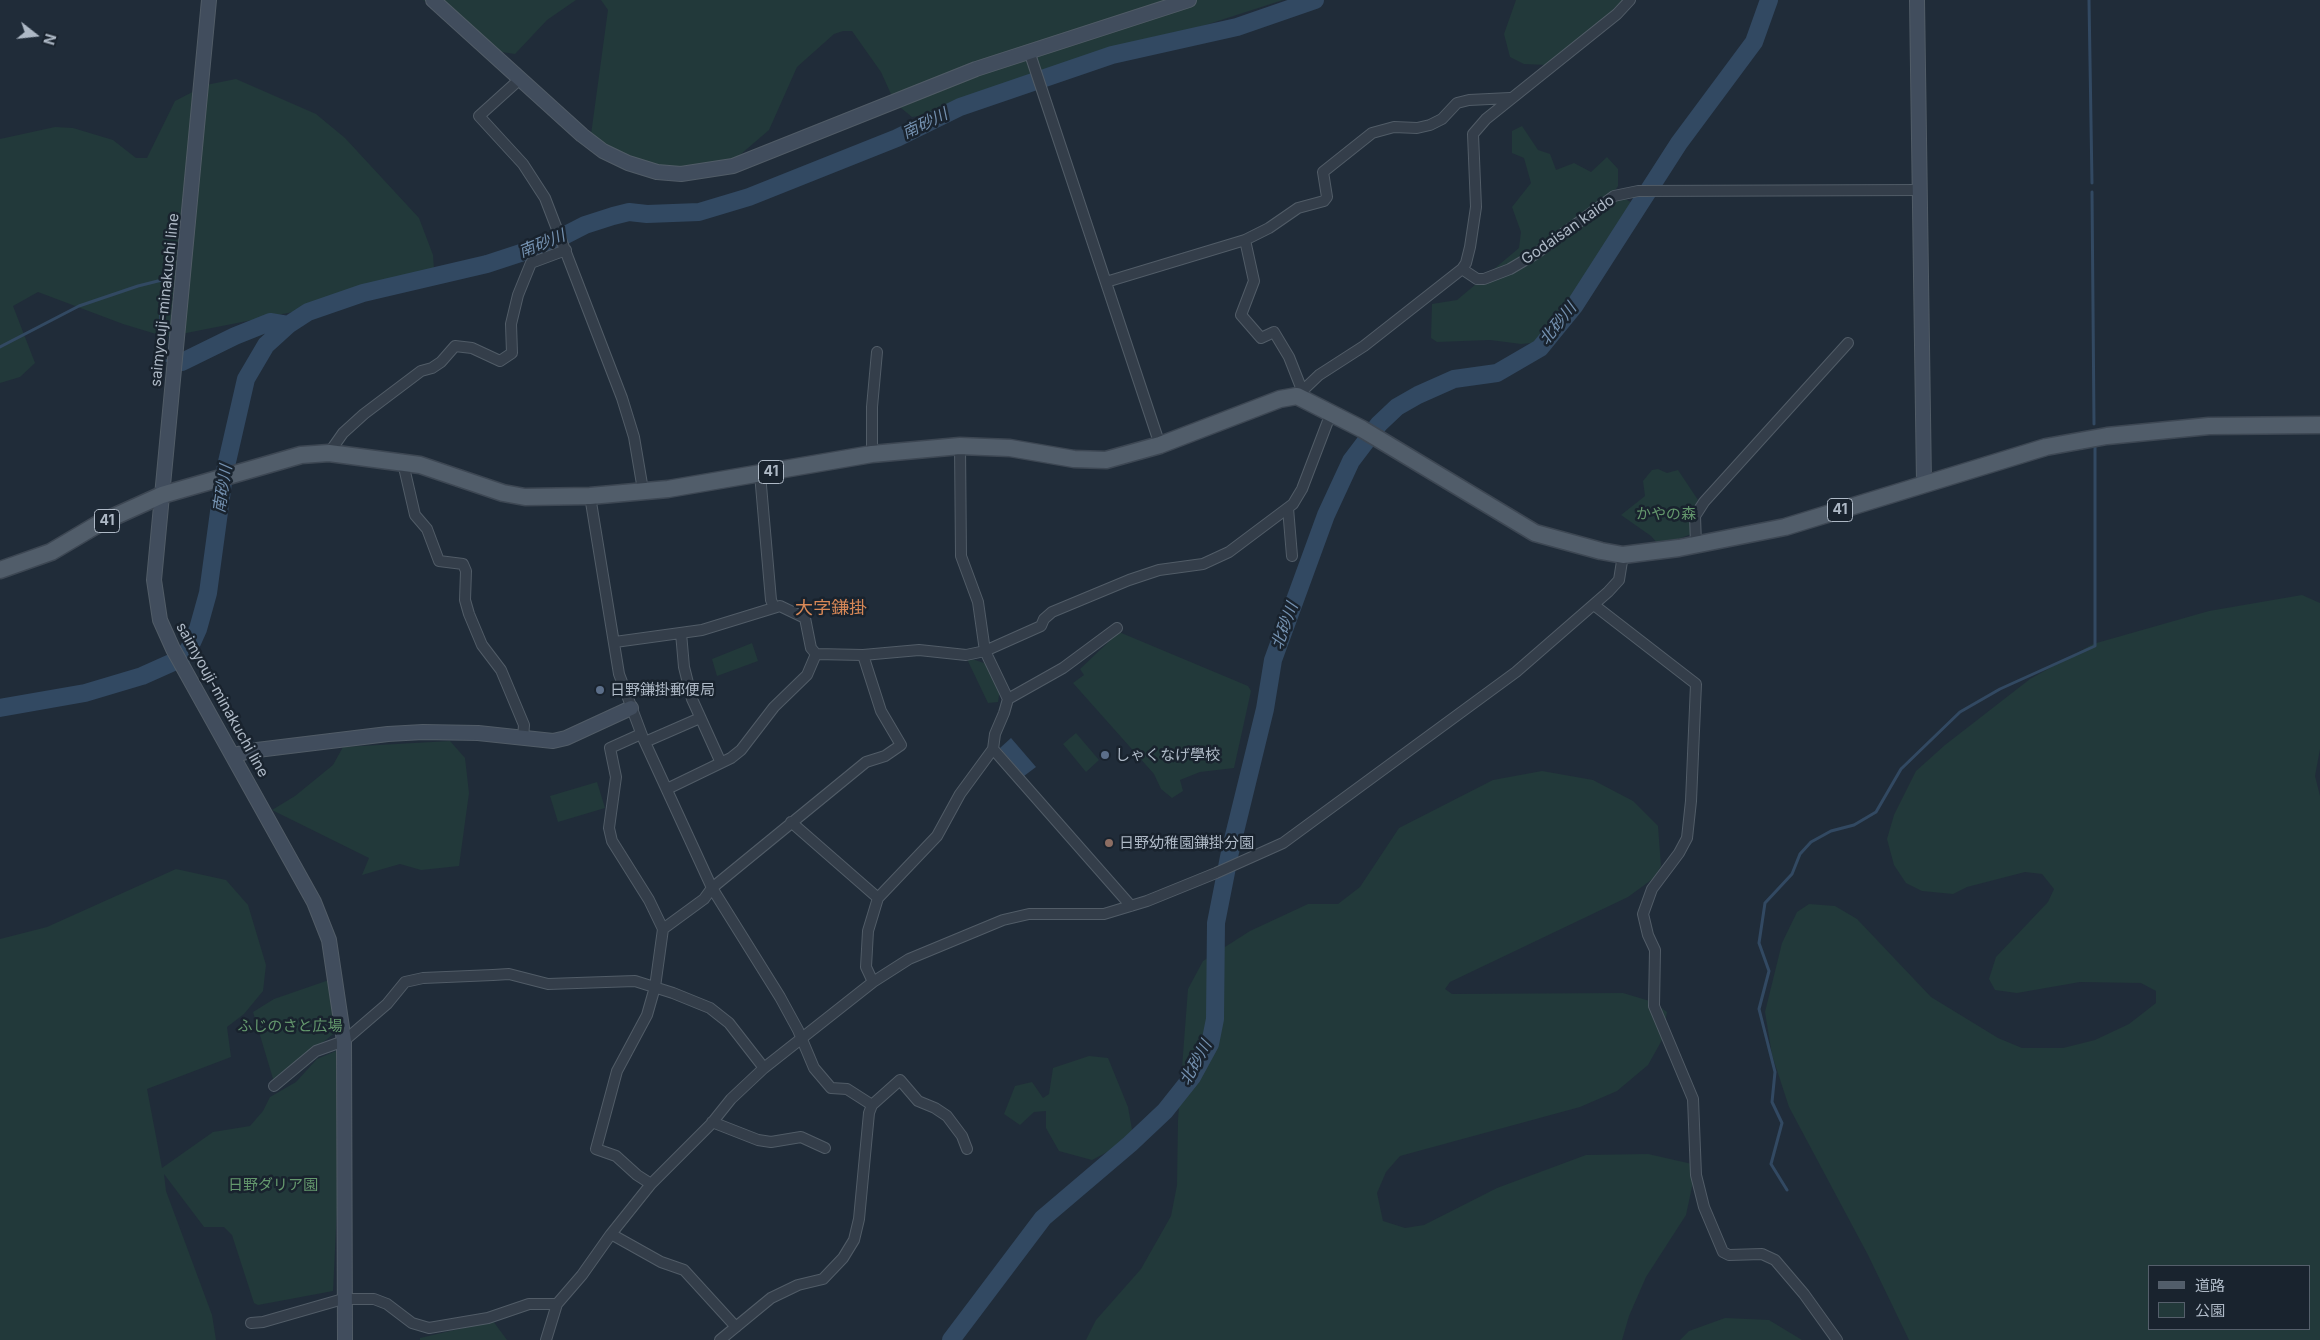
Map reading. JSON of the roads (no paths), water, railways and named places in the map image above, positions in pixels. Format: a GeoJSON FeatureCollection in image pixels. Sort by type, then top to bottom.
{"type":"FeatureCollection","features":[{"type":"Feature","properties":{"kind":"main road","name":"41"},"geometry":{"type":"LineString","coordinates":[[0,570],[51,552],[100,524],[162,495],[301,454],[330,453],[420,465],[503,493],[525,497],[590,496],[760,474],[872,454],[960,446],[1010,448],[1074,459],[1106,460],[1160,445],[1280,398],[1300,393],[1534,533],[1623,555],[1658,552],[1785,526],[2046,447],[2107,436],[2209,426],[2320,426]]}},
{"type":"Feature","properties":{"kind":"street","name":"saimyouji-minakuchi line"},"geometry":{"type":"LineString","coordinates":[[209,0],[154,580],[160,620],[173,649],[314,902],[326,932],[344,1041],[343,1298],[345,1340]]}},
{"type":"Feature","properties":{"kind":"street"},"geometry":{"type":"LineString","coordinates":[[432,0],[603,151],[628,163],[657,172],[681,174],[733,166],[915,92],[1029,51],[1190,0]]}},
{"type":"Feature","properties":{"kind":"street"},"geometry":{"type":"LineString","coordinates":[[1245,240],[1254,281],[1241,315],[1261,338],[1274,332],[1289,357],[1300,393],[1319,375],[1364,346],[1462,269],[1466,263],[1470,247],[1476,207],[1473,134],[1477,127],[1510,98],[1617,14],[1630,0]]}},
{"type":"Feature","properties":{"kind":"street"},"geometry":{"type":"LineString","coordinates":[[1917,0],[1924,483]]}},
{"type":"Feature","properties":{"kind":"street"},"geometry":{"type":"LineString","coordinates":[[1029,51],[1045,93],[1160,445]]}},
{"type":"Feature","properties":{"kind":"street"},"geometry":{"type":"LineString","coordinates":[[520,79],[478,116],[523,164],[545,198],[558,226],[622,398],[634,438],[643,490]]}},
{"type":"Feature","properties":{"kind":"street"},"geometry":{"type":"LineString","coordinates":[[1106,282],[1245,240],[1269,228],[1298,208],[1324,201],[1327,197],[1324,172],[1372,133],[1394,127],[1417,128],[1430,125],[1442,119],[1457,103],[1469,100],[1510,98]]}},
{"type":"Feature","properties":{"kind":"street","name":"Godaisan kaido"},"geometry":{"type":"LineString","coordinates":[[1462,269],[1477,279],[1489,278],[1504,272],[1537,253],[1614,196],[1638,191],[1919,190]]}},
{"type":"Feature","properties":{"kind":"street"},"geometry":{"type":"LineString","coordinates":[[330,453],[344,433],[364,414],[421,371],[432,368],[441,362],[455,346],[472,348],[500,360],[512,353],[511,324],[518,295],[531,263],[565,249]]}},
{"type":"Feature","properties":{"kind":"street"},"geometry":{"type":"LineString","coordinates":[[1696,544],[1695,516],[1704,502],[1848,344]]}},
{"type":"Feature","properties":{"kind":"street"},"geometry":{"type":"LineString","coordinates":[[872,454],[872,407],[877,352]]}},
{"type":"Feature","properties":{"kind":"street"},"geometry":{"type":"LineString","coordinates":[[816,654],[863,654],[907,650],[948,654],[985,651],[1040,626],[1052,612],[1120,583],[1159,570],[1203,564],[1229,552],[1288,508],[1302,489],[1331,413]]}},
{"type":"Feature","properties":{"kind":"street"},"geometry":{"type":"LineString","coordinates":[[873,982],[866,968],[868,931],[878,898],[937,836],[960,794],[993,749],[995,734],[1008,699],[985,651],[978,602],[961,556],[959,544],[960,446]]}},
{"type":"Feature","properties":{"kind":"street"},"geometry":{"type":"LineString","coordinates":[[403,462],[415,515],[428,529],[439,560],[463,564],[466,571],[465,600],[469,614],[482,645],[501,670],[524,725],[523,738]]}},
{"type":"Feature","properties":{"kind":"street"},"geometry":{"type":"LineString","coordinates":[[760,474],[771,600],[774,607]]}},
{"type":"Feature","properties":{"kind":"street"},"geometry":{"type":"LineString","coordinates":[[590,496],[619,674],[643,738],[712,888],[780,997],[814,1068],[831,1088],[847,1090],[872,1105]]}},
{"type":"Feature","properties":{"kind":"street"},"geometry":{"type":"LineString","coordinates":[[1288,508],[1292,556]]}},
{"type":"Feature","properties":{"kind":"street"},"geometry":{"type":"LineString","coordinates":[[546,1340],[557,1304],[582,1275],[611,1234],[651,1184],[712,1122],[731,1099],[764,1068],[873,982],[909,960],[1003,920],[1029,914],[1104,914],[1131,906],[1216,873],[1283,843],[1516,672],[1620,580],[1623,555]]}},
{"type":"Feature","properties":{"kind":"street"},"geometry":{"type":"LineString","coordinates":[[1594,605],[1696,684],[1692,792],[1687,838],[1679,853],[1652,889],[1644,914],[1648,935],[1655,950],[1654,1006],[1693,1099],[1696,1175],[1704,1208],[1723,1252],[1729,1255],[1762,1254],[1775,1260],[1804,1294],[1837,1340]]}},
{"type":"Feature","properties":{"kind":"street"},"geometry":{"type":"LineString","coordinates":[[615,642],[702,630],[780,606],[805,618],[811,648],[816,654]]}},
{"type":"Feature","properties":{"kind":"street"},"geometry":{"type":"LineString","coordinates":[[1008,699],[1063,668],[1117,628]]}},
{"type":"Feature","properties":{"kind":"street"},"geometry":{"type":"LineString","coordinates":[[681,633],[684,667],[692,699],[721,763]]}},
{"type":"Feature","properties":{"kind":"street"},"geometry":{"type":"LineString","coordinates":[[667,789],[721,763],[741,750],[774,707],[808,674],[816,654]]}},
{"type":"Feature","properties":{"kind":"street"},"geometry":{"type":"LineString","coordinates":[[663,929],[704,899],[712,888],[866,762],[885,756],[901,745],[881,711],[863,654]]}},
{"type":"Feature","properties":{"kind":"street"},"geometry":{"type":"LineString","coordinates":[[233,756],[258,750],[388,734],[478,733],[552,741],[566,738],[631,708]]}},
{"type":"Feature","properties":{"kind":"street"},"geometry":{"type":"LineString","coordinates":[[651,1184],[637,1175],[616,1156],[596,1149],[617,1071],[644,1023],[655,987],[663,929],[649,900],[612,841],[609,828],[616,777],[610,748],[700,718]]}},
{"type":"Feature","properties":{"kind":"street"},"geometry":{"type":"LineString","coordinates":[[993,749],[1131,906]]}},
{"type":"Feature","properties":{"kind":"street"},"geometry":{"type":"LineString","coordinates":[[791,822],[878,898]]}},
{"type":"Feature","properties":{"kind":"street"},"geometry":{"type":"LineString","coordinates":[[274,1086],[291,1075],[316,1051],[344,1041],[387,1004],[405,982],[423,978],[509,974],[548,984],[635,981],[655,987],[710,1008],[728,1023],[764,1068]]}},
{"type":"Feature","properties":{"kind":"street"},"geometry":{"type":"LineString","coordinates":[[720,1340],[771,1298],[798,1285],[822,1279],[843,1258],[854,1240],[859,1219],[869,1113],[872,1105],[900,1080],[918,1101],[935,1108],[947,1116],[962,1136],[967,1149]]}},
{"type":"Feature","properties":{"kind":"street"},"geometry":{"type":"LineString","coordinates":[[712,1122],[758,1140],[771,1142],[801,1137],[825,1148]]}},
{"type":"Feature","properties":{"kind":"street"},"geometry":{"type":"LineString","coordinates":[[611,1234],[661,1262],[684,1270],[736,1327]]}},
{"type":"Feature","properties":{"kind":"street"},"geometry":{"type":"LineString","coordinates":[[251,1323],[263,1322],[343,1298],[374,1300],[387,1304],[412,1323],[430,1328],[488,1318],[529,1304],[557,1304]]}},
{"type":"Feature","properties":{"kind":"water"},"geometry":{"type":"Polygon","coordinates":[[[1011,738],[1036,767],[1024,776],[1000,748],[1011,738]]]}},
{"type":"Feature","properties":{"kind":"waterway","name":"南砂川"},"geometry":{"type":"LineString","coordinates":[[0,708],[85,693],[142,676],[180,659],[189,649],[198,629],[208,593],[224,475],[246,379],[266,345],[288,325],[308,312],[363,293],[487,264],[548,244],[585,225],[613,216],[629,212],[647,214],[699,212],[749,197],[897,138],[960,107],[1112,55],[1237,27],[1315,0]]}},
{"type":"Feature","properties":{"kind":"waterway","name":"北砂川"},"geometry":{"type":"LineString","coordinates":[[951,1340],[1043,1218],[1130,1144],[1165,1111],[1192,1077],[1210,1044],[1215,1019],[1216,923],[1230,852],[1265,709],[1273,660],[1326,515],[1351,461],[1379,424],[1397,407],[1418,395],[1454,379],[1497,373],[1540,348],[1575,305],[1679,143],[1754,42],[1769,0]]}},
{"type":"Feature","properties":{"kind":"waterway"},"geometry":{"type":"LineString","coordinates":[[2089,0],[2092,183]]}},
{"type":"Feature","properties":{"kind":"waterway"},"geometry":{"type":"LineString","coordinates":[[2092,192],[2094,424]]}},
{"type":"Feature","properties":{"kind":"waterway"},"geometry":{"type":"LineString","coordinates":[[0,347],[79,306],[138,286],[162,280],[163,283]]}},
{"type":"Feature","properties":{"kind":"waterway"},"geometry":{"type":"LineString","coordinates":[[162,295],[158,360],[172,361]]}},
{"type":"Feature","properties":{"kind":"waterway"},"geometry":{"type":"LineString","coordinates":[[182,362],[235,336],[270,322],[288,325]]}},
{"type":"Feature","properties":{"kind":"waterway"},"geometry":{"type":"LineString","coordinates":[[1787,1190],[1771,1164],[1782,1123],[1772,1102],[1775,1072],[1759,1009],[1769,971],[1759,943],[1765,903],[1792,874],[1800,854],[1811,842],[1831,831],[1854,825],[1876,812],[1901,769],[1960,712],[2000,689],[2095,646],[2095,447]]}},
{"type":"Feature","properties":{"kind":"place","name":"日野鎌掛郵便局"},"geometry":{"type":"Point","coordinates":[600,690]}},
{"type":"Feature","properties":{"kind":"place","name":"しゃくなげ學校"},"geometry":{"type":"Point","coordinates":[1105,755]}},
{"type":"Feature","properties":{"kind":"place","name":"日野幼稚園鎌掛分園"},"geometry":{"type":"Point","coordinates":[1109,843]}},
{"type":"Feature","properties":{"kind":"district","name":"大字鎌掛"},"geometry":{"type":"Point","coordinates":[831,609]}},
{"type":"Feature","properties":{"kind":"park label","name":"かやの森"},"geometry":{"type":"Point","coordinates":[1666,514]}},
{"type":"Feature","properties":{"kind":"park label","name":"ふじのさと広場"},"geometry":{"type":"Point","coordinates":[290,1026]}},
{"type":"Feature","properties":{"kind":"park label","name":"日野ダリア園"},"geometry":{"type":"Point","coordinates":[273,1185]}}]}
